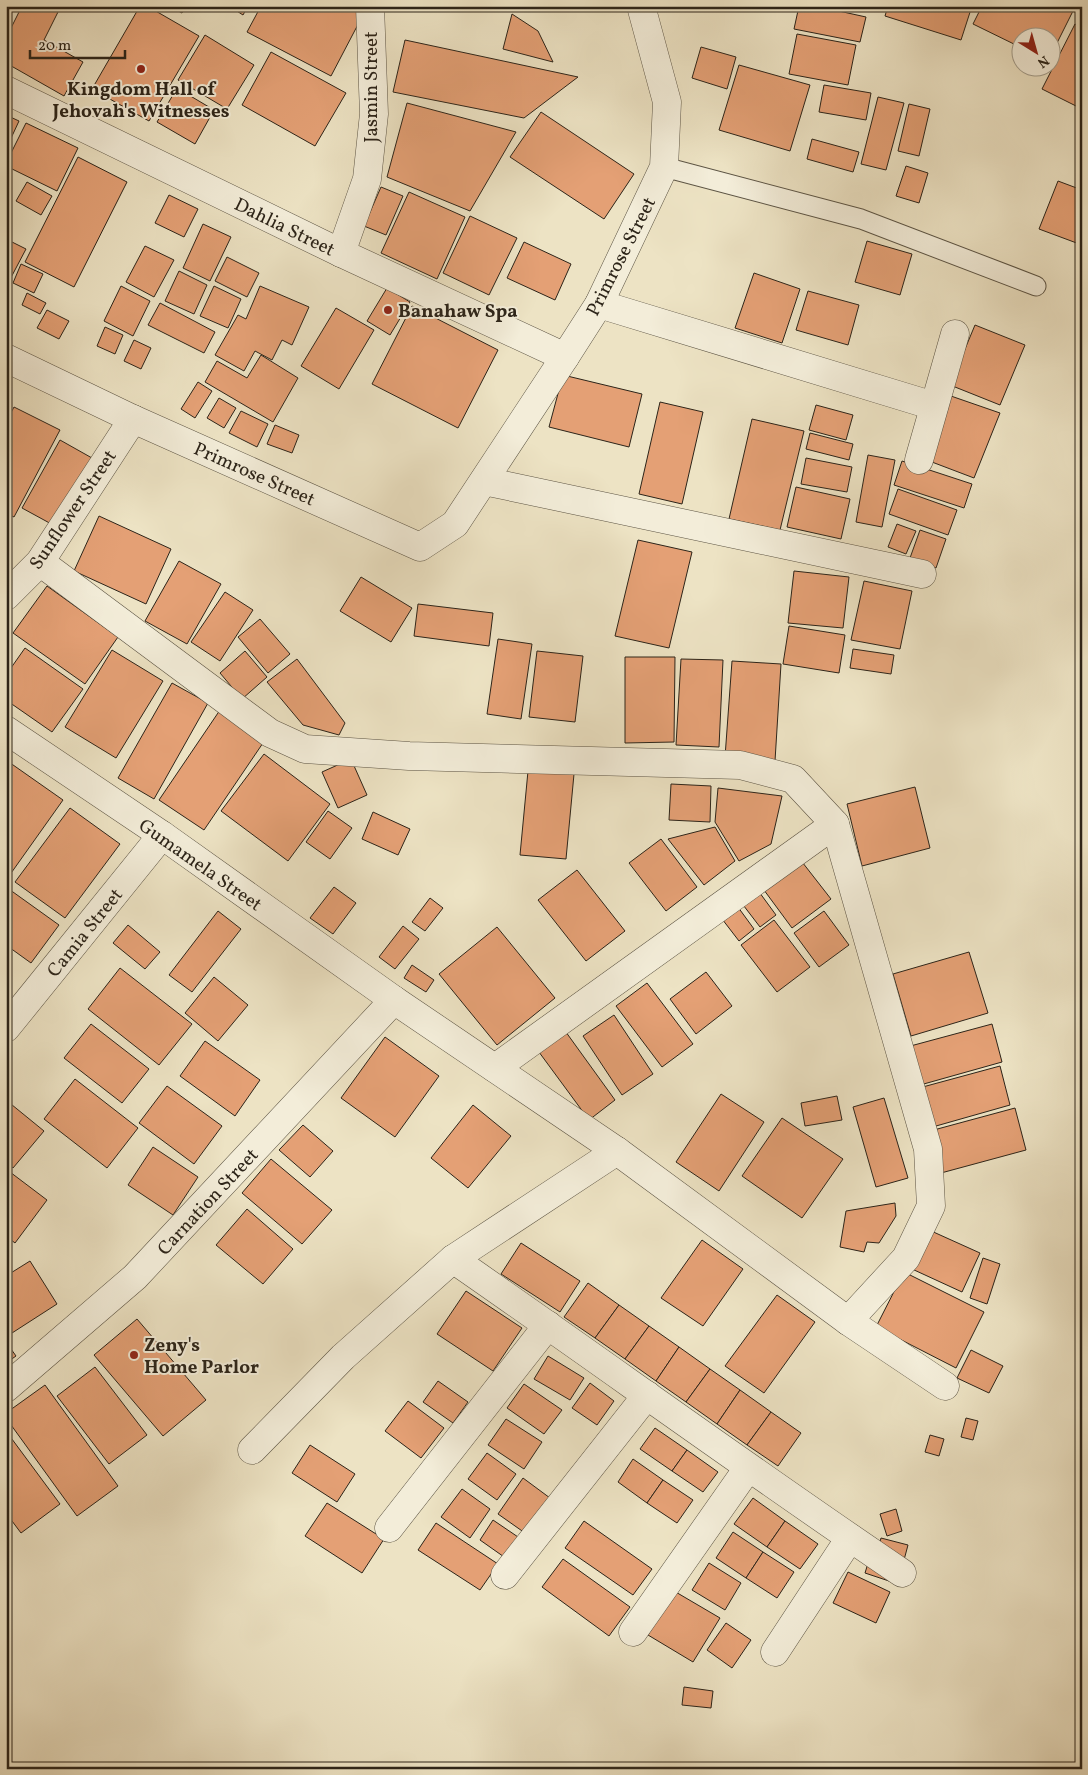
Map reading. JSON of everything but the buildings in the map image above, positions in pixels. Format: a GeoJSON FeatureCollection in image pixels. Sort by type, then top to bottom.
{"type":"FeatureCollection","features":[{"type":"Feature","properties":{"kind":"street","name":"Jasmin Street"},"geometry":{"type":"LineString","coordinates":[[341,253],[367,179],[374,114],[370,6]]}},
{"type":"Feature","properties":{"kind":"street","name":"Primrose Street"},"geometry":{"type":"LineString","coordinates":[[6,358],[133,418],[420,546],[455,524],[565,358],[598,304],[664,167],[667,102],[641,6]]}},
{"type":"Feature","properties":{"kind":"street","name":"Dahlia Street"},"geometry":{"type":"LineString","coordinates":[[6,90],[341,253],[565,358]]}},
{"type":"Feature","properties":{"kind":"street"},"geometry":{"type":"LineString","coordinates":[[598,304],[934,406]]}},
{"type":"Feature","properties":{"kind":"street"},"geometry":{"type":"LineString","coordinates":[[919,460],[954,334]]}},
{"type":"Feature","properties":{"kind":"street","name":"Sunflower Street"},"geometry":{"type":"LineString","coordinates":[[6,596],[40,562],[133,418]]}},
{"type":"Feature","properties":{"kind":"street"},"geometry":{"type":"LineString","coordinates":[[484,481],[922,574]]}},
{"type":"Feature","properties":{"kind":"street"},"geometry":{"type":"LineString","coordinates":[[40,562],[270,733],[305,749],[418,756],[740,764],[793,778],[835,824],[928,1149],[931,1206],[906,1258],[848,1321]]}},
{"type":"Feature","properties":{"kind":"street","name":"Gumamela Street"},"geometry":{"type":"LineString","coordinates":[[6,730],[162,835],[394,1000],[617,1151],[848,1321],[945,1386]]}},
{"type":"Feature","properties":{"kind":"street"},"geometry":{"type":"LineString","coordinates":[[495,1068],[835,824]]}},
{"type":"Feature","properties":{"kind":"street","name":"Camia Street"},"geometry":{"type":"LineString","coordinates":[[6,1028],[162,835]]}},
{"type":"Feature","properties":{"kind":"street","name":"Carnation Street"},"geometry":{"type":"LineString","coordinates":[[6,1388],[135,1277],[394,1000]]}},
{"type":"Feature","properties":{"kind":"street"},"geometry":{"type":"LineString","coordinates":[[252,1450],[343,1357],[453,1259],[617,1151]]}},
{"type":"Feature","properties":{"kind":"street"},"geometry":{"type":"LineString","coordinates":[[453,1259],[748,1468],[902,1573]]}},
{"type":"Feature","properties":{"kind":"street"},"geometry":{"type":"LineString","coordinates":[[388,1528],[548,1325]]}},
{"type":"Feature","properties":{"kind":"street"},"geometry":{"type":"LineString","coordinates":[[504,1575],[647,1395]]}},
{"type":"Feature","properties":{"kind":"street"},"geometry":{"type":"LineString","coordinates":[[633,1632],[748,1468]]}},
{"type":"Feature","properties":{"kind":"street"},"geometry":{"type":"LineString","coordinates":[[775,1652],[850,1538]]}},
{"type":"Feature","properties":{"kind":"lane"},"geometry":{"type":"LineString","coordinates":[[664,167],[861,219],[1036,286]]}},
{"type":"Feature","properties":{"kind":"place","name":"Kingdom Hall of Jehovah's Witnesses"},"geometry":{"type":"Point","coordinates":[141,69]}},
{"type":"Feature","properties":{"kind":"place","name":"Banahaw Spa"},"geometry":{"type":"Point","coordinates":[388,310]}},
{"type":"Feature","properties":{"kind":"place","name":"Zeny's Home Parlor"},"geometry":{"type":"Point","coordinates":[134,1355]}}]}
